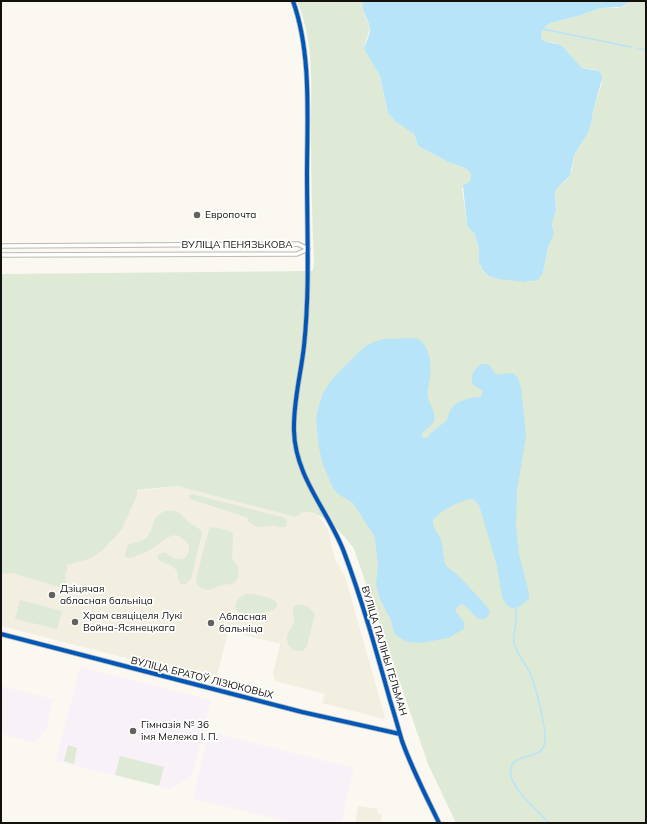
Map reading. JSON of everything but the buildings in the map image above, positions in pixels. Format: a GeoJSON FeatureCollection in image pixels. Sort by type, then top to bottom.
{"type":"FeatureCollection","features":[{"type":"Feature","properties":{"kind":"street","name":"ВУЛІЦА ПАЛІНЫ ГЕЛЬМАН"},"geometry":{"type":"LineString","coordinates":[[293,1],[305,50],[308,248],[307,310],[304,346],[294,414],[294,432],[297,454],[306,479],[337,534],[356,585],[400,734],[439,823]]}},
{"type":"Feature","properties":{"kind":"street","name":"ВУЛІЦА ПЕНЯЗЬКОВА"},"geometry":{"type":"LineString","coordinates":[[1,246],[298,244],[308,248]]}},
{"type":"Feature","properties":{"kind":"street","name":"ВУЛІЦА ПЕНЯЗЬКОВА"},"geometry":{"type":"LineString","coordinates":[[1,255],[297,254],[308,248]]}},
{"type":"Feature","properties":{"kind":"street","name":"ВУЛІЦА БРАТОЎ ЛІЗЮКОВЫХ"},"geometry":{"type":"LineString","coordinates":[[1,634],[302,712],[400,734]]}},
{"type":"Feature","properties":{"kind":"shaded area"},"geometry":{"type":"Polygon","coordinates":[[[177,486],[295,517],[303,512],[317,513],[328,530],[335,560],[345,576],[385,717],[384,719],[322,703],[325,694],[275,681],[273,674],[280,644],[228,631],[216,681],[1,626],[1,561],[137,491],[177,486]]]}},
{"type":"Feature","properties":{"kind":"shaded area"},"geometry":{"type":"Polygon","coordinates":[[[80,667],[211,700],[192,776],[170,789],[56,761],[80,667]]]}},
{"type":"Feature","properties":{"kind":"shaded area"},"geometry":{"type":"Polygon","coordinates":[[[1,686],[53,699],[47,728],[34,743],[1,734],[1,686]]]}},
{"type":"Feature","properties":{"kind":"shaded area"},"geometry":{"type":"Polygon","coordinates":[[[209,732],[354,768],[341,823],[294,823],[193,799],[209,732]]]}},
{"type":"Feature","properties":{"kind":"shaded area"},"geometry":{"type":"Polygon","coordinates":[[[358,806],[378,809],[378,813],[382,814],[381,821],[388,823],[355,823],[358,806]]]}},
{"type":"Feature","properties":{"kind":"green space"},"geometry":{"type":"Polygon","coordinates":[[[297,1],[363,1],[364,13],[370,28],[365,44],[365,51],[380,76],[387,109],[391,117],[412,132],[418,146],[448,162],[465,168],[471,174],[470,181],[462,188],[467,225],[475,234],[479,250],[480,266],[484,272],[488,276],[495,278],[529,282],[543,273],[548,247],[554,234],[552,223],[556,211],[555,192],[558,187],[569,178],[572,170],[574,155],[588,133],[602,83],[597,70],[582,68],[562,46],[555,43],[546,42],[541,38],[542,31],[551,23],[601,8],[618,8],[632,1],[646,1],[646,823],[456,823],[428,764],[354,549],[334,526],[321,516],[314,513],[305,512],[295,517],[177,486],[137,490],[137,495],[122,529],[102,551],[89,559],[67,565],[65,586],[59,587],[12,573],[1,574],[1,274],[313,270],[311,66],[307,33],[297,1]]]}},
{"type":"Feature","properties":{"kind":"green space"},"geometry":{"type":"Polygon","coordinates":[[[192,494],[282,517],[287,521],[286,526],[262,527],[251,524],[247,521],[248,519],[246,517],[190,499],[189,496],[192,494]]]}},
{"type":"Feature","properties":{"kind":"green space"},"geometry":{"type":"Polygon","coordinates":[[[165,511],[177,512],[198,528],[202,533],[191,579],[185,585],[180,583],[174,568],[157,558],[160,553],[167,553],[173,558],[178,559],[183,559],[186,557],[189,545],[180,536],[172,536],[155,547],[132,558],[126,557],[125,554],[128,545],[143,540],[150,534],[154,520],[165,511]]]}},
{"type":"Feature","properties":{"kind":"green space"},"geometry":{"type":"Polygon","coordinates":[[[212,527],[226,530],[233,534],[232,558],[238,568],[239,577],[234,583],[221,585],[207,590],[198,586],[196,579],[209,529],[212,527]]]}},
{"type":"Feature","properties":{"kind":"green space"},"geometry":{"type":"Polygon","coordinates":[[[246,594],[267,597],[277,603],[277,606],[273,610],[256,619],[240,615],[235,606],[239,598],[246,594]]]}},
{"type":"Feature","properties":{"kind":"green space"},"geometry":{"type":"Polygon","coordinates":[[[20,600],[62,611],[57,629],[15,619],[20,600]]]}},
{"type":"Feature","properties":{"kind":"green space"},"geometry":{"type":"Polygon","coordinates":[[[295,605],[306,606],[315,614],[307,646],[301,651],[292,649],[289,646],[287,639],[294,621],[293,611],[295,605]]]}},
{"type":"Feature","properties":{"kind":"green space"},"geometry":{"type":"Polygon","coordinates":[[[68,745],[77,748],[74,764],[64,761],[68,745]]]}},
{"type":"Feature","properties":{"kind":"green space"},"geometry":{"type":"Polygon","coordinates":[[[120,756],[164,767],[159,786],[115,775],[120,756]]]}},
{"type":"Feature","properties":{"kind":"water"},"geometry":{"type":"Polygon","coordinates":[[[363,1],[632,1],[621,7],[601,8],[551,23],[542,31],[541,38],[546,42],[562,46],[582,68],[599,71],[602,79],[588,133],[574,155],[570,176],[558,187],[555,192],[556,211],[552,223],[554,234],[548,247],[543,273],[538,280],[524,282],[498,279],[488,276],[482,269],[479,263],[479,250],[475,234],[467,225],[463,186],[470,181],[471,174],[465,168],[448,162],[418,146],[414,134],[395,121],[388,113],[380,76],[365,51],[365,45],[370,29],[363,9],[363,1]]]}},
{"type":"Feature","properties":{"kind":"water"},"geometry":{"type":"Polygon","coordinates":[[[415,338],[420,340],[427,349],[431,367],[428,395],[435,418],[432,424],[421,434],[423,438],[428,437],[446,421],[455,404],[469,398],[479,397],[482,395],[482,390],[473,385],[472,382],[474,371],[481,364],[488,364],[496,374],[512,373],[518,378],[521,388],[526,436],[517,490],[516,526],[519,554],[529,593],[529,599],[519,607],[511,608],[506,604],[502,597],[497,566],[479,505],[473,499],[458,503],[435,517],[433,525],[441,541],[446,566],[459,576],[489,609],[490,613],[486,618],[478,618],[461,604],[455,611],[464,622],[464,629],[448,638],[421,643],[407,642],[394,633],[391,620],[380,599],[376,584],[378,565],[375,537],[353,503],[338,494],[333,488],[323,465],[319,448],[316,421],[323,393],[333,378],[363,348],[373,342],[384,339],[415,338]]]}},
{"type":"Feature","properties":{"kind":"waterway"},"geometry":{"type":"LineString","coordinates":[[543,29],[631,47]]}},
{"type":"Feature","properties":{"kind":"waterway"},"geometry":{"type":"LineString","coordinates":[[638,48],[646,50]]}},
{"type":"Feature","properties":{"kind":"waterway"},"geometry":{"type":"LineString","coordinates":[[516,607],[514,643],[519,655],[530,673],[535,687],[542,717],[545,741],[543,748],[539,752],[514,762],[511,768],[511,776],[513,782],[522,795],[549,823]]}},
{"type":"Feature","properties":{"kind":"cycle path"},"geometry":{"type":"LineString","coordinates":[[293,1],[299,21],[303,43],[306,65],[308,109],[307,303],[304,346],[294,420],[296,448],[306,479],[338,537],[344,552],[357,588],[402,741],[439,823]]}},
{"type":"Feature","properties":{"kind":"cycle path"},"geometry":{"type":"LineString","coordinates":[[1,634],[302,712],[400,734]]}},
{"type":"Feature","properties":{"kind":"place","name":"Европочта"},"geometry":{"type":"Point","coordinates":[197,215]}},
{"type":"Feature","properties":{"kind":"place","name":"Дзіцячая абласная бальніца"},"geometry":{"type":"Point","coordinates":[52,595]}},
{"type":"Feature","properties":{"kind":"place","name":"Храм свяціцеля Лукі Война-Ясянецкага"},"geometry":{"type":"Point","coordinates":[75,622]}},
{"type":"Feature","properties":{"kind":"place","name":"Абласная бальніца"},"geometry":{"type":"Point","coordinates":[211,623]}},
{"type":"Feature","properties":{"kind":"place","name":"Гімназія № 36 імя Мележа І. П."},"geometry":{"type":"Point","coordinates":[133,731]}}]}
